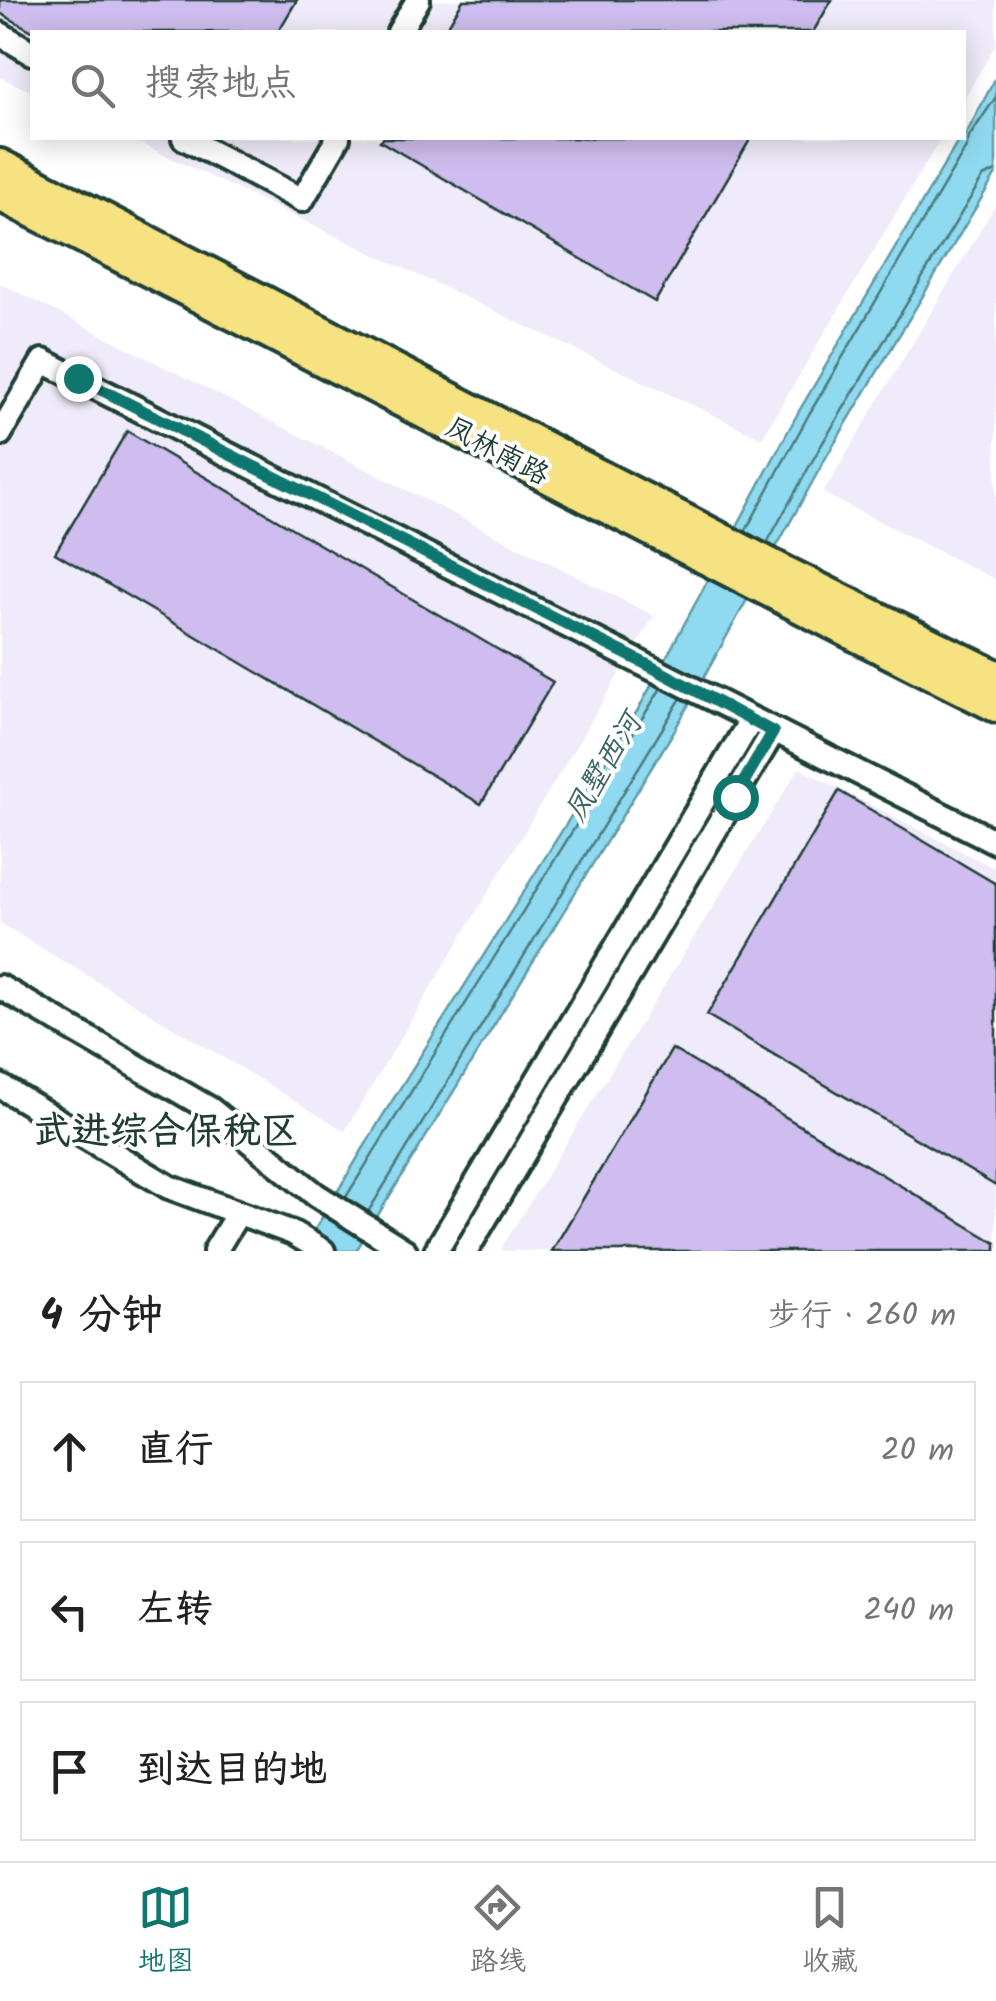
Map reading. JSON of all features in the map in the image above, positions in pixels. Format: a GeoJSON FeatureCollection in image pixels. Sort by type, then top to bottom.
{"type":"FeatureCollection","features":[{"type":"Feature","properties":{"kind":"main road","name":"凤林南路"},"geometry":{"type":"LineString","coordinates":[[0,165],[695,539]]}},
{"type":"Feature","properties":{"kind":"main road","name":"凤林南路"},"geometry":{"type":"LineString","coordinates":[[0,194],[302,348],[695,539]]}},
{"type":"Feature","properties":{"kind":"main road"},"geometry":{"type":"LineString","coordinates":[[695,539],[996,706]]}},
{"type":"Feature","properties":{"kind":"main road"},"geometry":{"type":"LineString","coordinates":[[779,583],[996,676]]}},
{"type":"Feature","properties":{"kind":"lane"},"geometry":{"type":"LineString","coordinates":[[400,30],[418,0]]}},
{"type":"Feature","properties":{"kind":"lane"},"geometry":{"type":"LineString","coordinates":[[0,34],[30,52]]}},
{"type":"Feature","properties":{"kind":"lane"},"geometry":{"type":"LineString","coordinates":[[188,140],[302,200],[337,140]]}},
{"type":"Feature","properties":{"kind":"lane"},"geometry":{"type":"LineString","coordinates":[[0,434],[43,361],[996,842]]}},
{"type":"Feature","properties":{"kind":"lane"},"geometry":{"type":"LineString","coordinates":[[436,1251],[751,720]]}},
{"type":"Feature","properties":{"kind":"lane"},"geometry":{"type":"LineString","coordinates":[[466,1251],[773,732]]}},
{"type":"Feature","properties":{"kind":"lane"},"geometry":{"type":"LineString","coordinates":[[0,987],[210,1110],[316,1194],[405,1251]]}},
{"type":"Feature","properties":{"kind":"lane"},"geometry":{"type":"LineString","coordinates":[[0,1086],[169,1187],[293,1233],[323,1251]]}},
{"type":"Feature","properties":{"kind":"lane"},"geometry":{"type":"LineString","coordinates":[[215,1251],[238,1213]]}},
{"type":"Feature","properties":{"kind":"shaded area"},"geometry":{"type":"Polygon","coordinates":[[[0,0],[996,0],[996,44],[966,96],[966,30],[30,30],[30,91],[0,77],[0,0]]]}},
{"type":"Feature","properties":{"kind":"shaded area"},"geometry":{"type":"Polygon","coordinates":[[[133,140],[940,140],[762,438],[133,140]]]}},
{"type":"Feature","properties":{"kind":"shaded area"},"geometry":{"type":"Polygon","coordinates":[[[996,204],[996,580],[823,493],[996,204]]]}},
{"type":"Feature","properties":{"kind":"shaded area"},"geometry":{"type":"Polygon","coordinates":[[[0,283],[654,616],[345,1131],[0,923],[0,283]]]}},
{"type":"Feature","properties":{"kind":"shaded area"},"geometry":{"type":"Polygon","coordinates":[[[799,768],[996,869],[996,1251],[503,1251],[502,1247],[799,768]]]}},
{"type":"Feature","properties":{"kind":"water","name":"凤墅西河"},"geometry":{"type":"Polygon","coordinates":[[[996,77],[996,174],[828,454],[674,731],[356,1251],[302,1251],[639,708],[799,411],[959,140],[966,140],[996,77]]]}},
{"type":"Feature","properties":{"kind":"building"},"geometry":{"type":"Polygon","coordinates":[[[0,0],[297,0],[279,30],[30,30],[0,13],[0,0]]]}},
{"type":"Feature","properties":{"kind":"building"},"geometry":{"type":"Polygon","coordinates":[[[463,0],[832,0],[814,30],[445,30],[463,0]]]}},
{"type":"Feature","properties":{"kind":"building"},"geometry":{"type":"Polygon","coordinates":[[[381,140],[750,140],[655,302],[381,140]]]}},
{"type":"Feature","properties":{"kind":"building"},"geometry":{"type":"Polygon","coordinates":[[[127,431],[553,682],[481,804],[55,553],[127,431]]]}},
{"type":"Feature","properties":{"kind":"building"},"geometry":{"type":"Polygon","coordinates":[[[839,791],[996,884],[996,1186],[707,1015],[839,791]]]}},
{"type":"Feature","properties":{"kind":"building"},"geometry":{"type":"Polygon","coordinates":[[[672,1049],[996,1243],[996,1251],[552,1251],[672,1049]]]}},
{"type":"Feature","properties":{"kind":"district","name":"武进综合保税区"},"geometry":{"type":"Point","coordinates":[166,1130]}},
{"type":"Feature","properties":{"kind":"route"},"geometry":{"type":"LineString","coordinates":[[78,378],[773,732],[735,797]]}}]}
